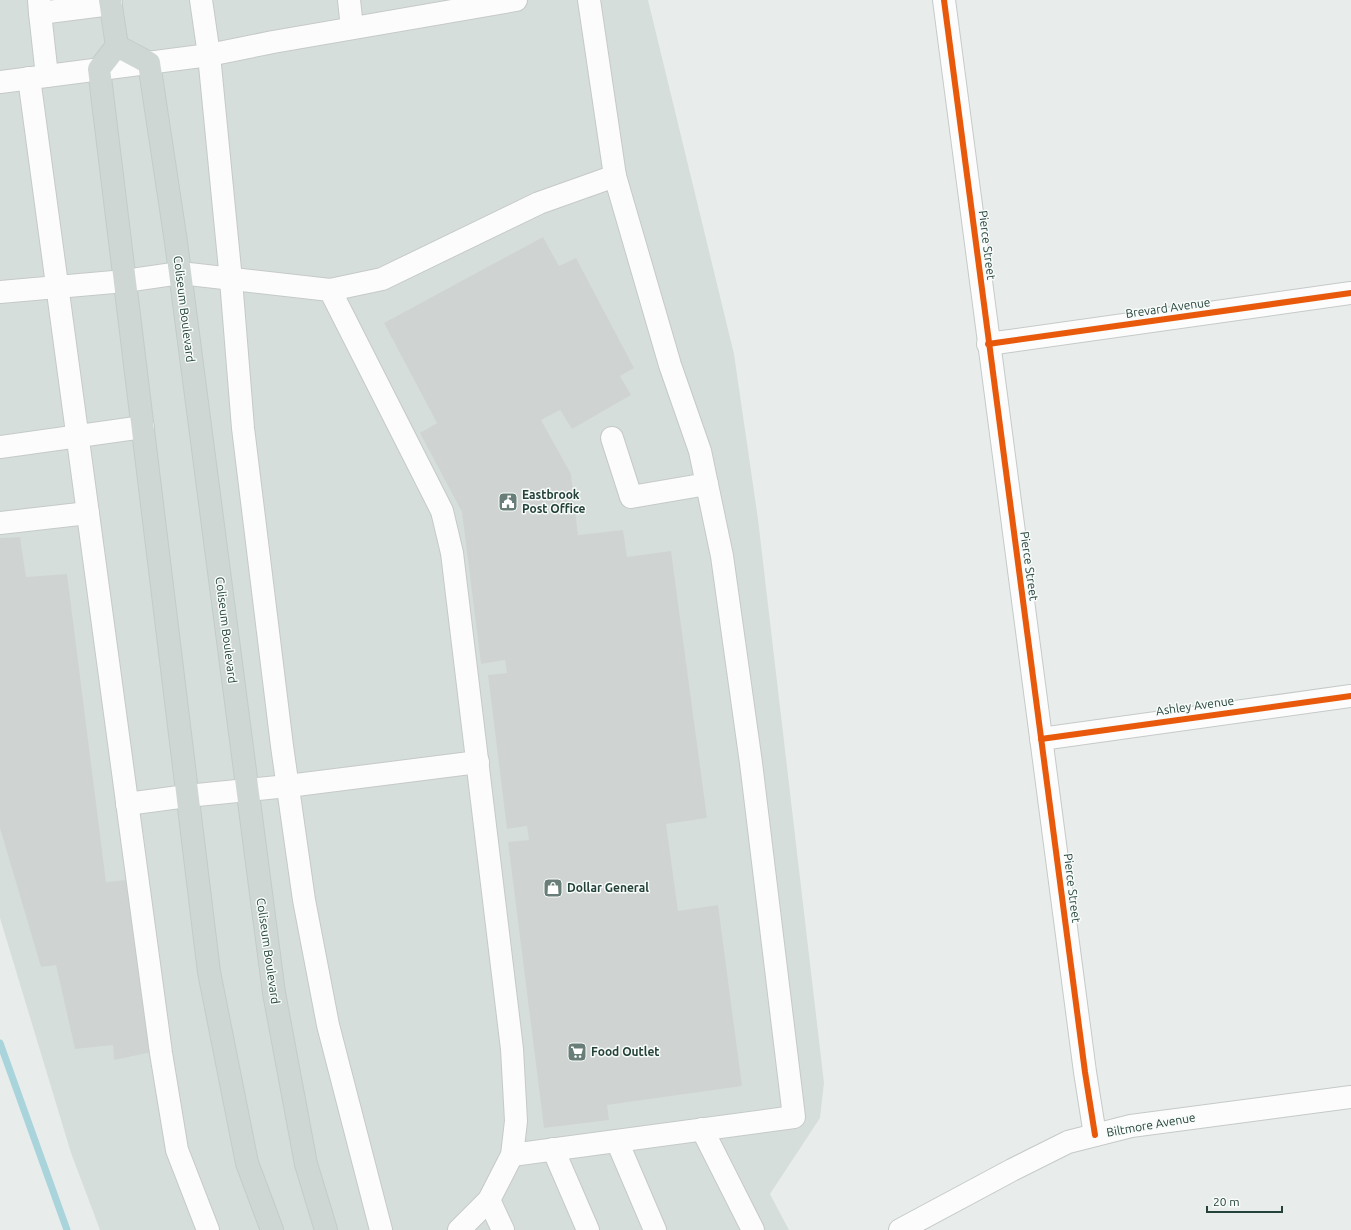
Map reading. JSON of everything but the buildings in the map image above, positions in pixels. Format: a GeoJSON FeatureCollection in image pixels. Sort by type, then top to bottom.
{"type":"FeatureCollection","features":[{"type":"Feature","properties":{"kind":"main road"},"geometry":{"type":"LineString","coordinates":[[110,2],[117,46],[99,69],[209,972],[229,1079],[247,1163],[272,1230]]}},
{"type":"Feature","properties":{"kind":"main road"},"geometry":{"type":"LineString","coordinates":[[117,46],[149,63]]}},
{"type":"Feature","properties":{"kind":"main road","name":"Coliseum Boulevard"},"geometry":{"type":"LineString","coordinates":[[149,63],[180,273],[246,790],[274,993],[292,1097],[306,1164],[326,1230]]}},
{"type":"Feature","properties":{"kind":"street"},"geometry":{"type":"LineString","coordinates":[[202,0],[209,55],[231,280],[243,428],[288,786],[304,900],[328,1025],[381,1230]]}},
{"type":"Feature","properties":{"kind":"street"},"geometry":{"type":"LineString","coordinates":[[349,0],[352,28]]}},
{"type":"Feature","properties":{"kind":"street"},"geometry":{"type":"LineString","coordinates":[[0,82],[209,55],[273,42],[516,0]]}},
{"type":"Feature","properties":{"kind":"street"},"geometry":{"type":"LineString","coordinates":[[512,1155],[794,1117],[751,763],[722,556],[700,451],[670,365],[615,176],[589,0]]}},
{"type":"Feature","properties":{"kind":"street","name":"Pierce Street"},"geometry":{"type":"LineString","coordinates":[[944,0],[988,344],[1085,1072],[1095,1135]]}},
{"type":"Feature","properties":{"kind":"street"},"geometry":{"type":"LineString","coordinates":[[110,2],[39,7],[38,77],[57,287],[161,1053],[177,1150],[208,1230]]}},
{"type":"Feature","properties":{"kind":"street"},"geometry":{"type":"LineString","coordinates":[[0,292],[180,273],[231,280],[330,290],[382,279],[539,203],[615,176]]}},
{"type":"Feature","properties":{"kind":"street"},"geometry":{"type":"LineString","coordinates":[[330,290],[435,499],[444,519],[452,553],[512,1049],[516,1121],[512,1155],[489,1200],[459,1230]]}},
{"type":"Feature","properties":{"kind":"street","name":"Brevard Avenue"},"geometry":{"type":"LineString","coordinates":[[988,344],[1351,293]]}},
{"type":"Feature","properties":{"kind":"street"},"geometry":{"type":"LineString","coordinates":[[0,447],[143,428]]}},
{"type":"Feature","properties":{"kind":"street"},"geometry":{"type":"LineString","coordinates":[[612,438],[631,498],[708,484]]}},
{"type":"Feature","properties":{"kind":"street"},"geometry":{"type":"LineString","coordinates":[[0,523],[88,512]]}},
{"type":"Feature","properties":{"kind":"street","name":"Ashley Avenue"},"geometry":{"type":"LineString","coordinates":[[1041,739],[1351,696]]}},
{"type":"Feature","properties":{"kind":"street"},"geometry":{"type":"LineString","coordinates":[[127,804],[187,796],[288,786],[478,762]]}},
{"type":"Feature","properties":{"kind":"street","name":"Biltmore Avenue"},"geometry":{"type":"LineString","coordinates":[[900,1230],[1068,1142],[1131,1126],[1351,1096]]}},
{"type":"Feature","properties":{"kind":"street"},"geometry":{"type":"LineString","coordinates":[[702,1129],[753,1230]]}},
{"type":"Feature","properties":{"kind":"street"},"geometry":{"type":"LineString","coordinates":[[617,1141],[655,1230]]}},
{"type":"Feature","properties":{"kind":"street"},"geometry":{"type":"LineString","coordinates":[[553,1150],[588,1230]]}},
{"type":"Feature","properties":{"kind":"street"},"geometry":{"type":"LineString","coordinates":[[489,1200],[503,1230]]}},
{"type":"Feature","properties":{"kind":"shaded area"},"geometry":{"type":"Polygon","coordinates":[[[0,0],[648,0],[734,354],[758,519],[824,1083],[820,1118],[770,1194],[789,1230],[100,1230],[71,1153],[0,918],[0,0]]]}},
{"type":"Feature","properties":{"kind":"waterway"},"geometry":{"type":"LineString","coordinates":[[0,1043],[67,1230]]}},
{"type":"Feature","properties":{"kind":"cycle path"},"geometry":{"type":"LineString","coordinates":[[944,0],[1085,1072],[1095,1135]]}},
{"type":"Feature","properties":{"kind":"cycle path"},"geometry":{"type":"LineString","coordinates":[[988,344],[1351,293]]}},
{"type":"Feature","properties":{"kind":"cycle path"},"geometry":{"type":"LineString","coordinates":[[1041,739],[1351,696]]}},
{"type":"Feature","properties":{"kind":"place","name":"Eastbrook Post Office"},"geometry":{"type":"Point","coordinates":[508,502]}},
{"type":"Feature","properties":{"kind":"place","name":"Dollar General"},"geometry":{"type":"Point","coordinates":[553,888]}},
{"type":"Feature","properties":{"kind":"place","name":"Food Outlet"},"geometry":{"type":"Point","coordinates":[577,1052]}}]}
